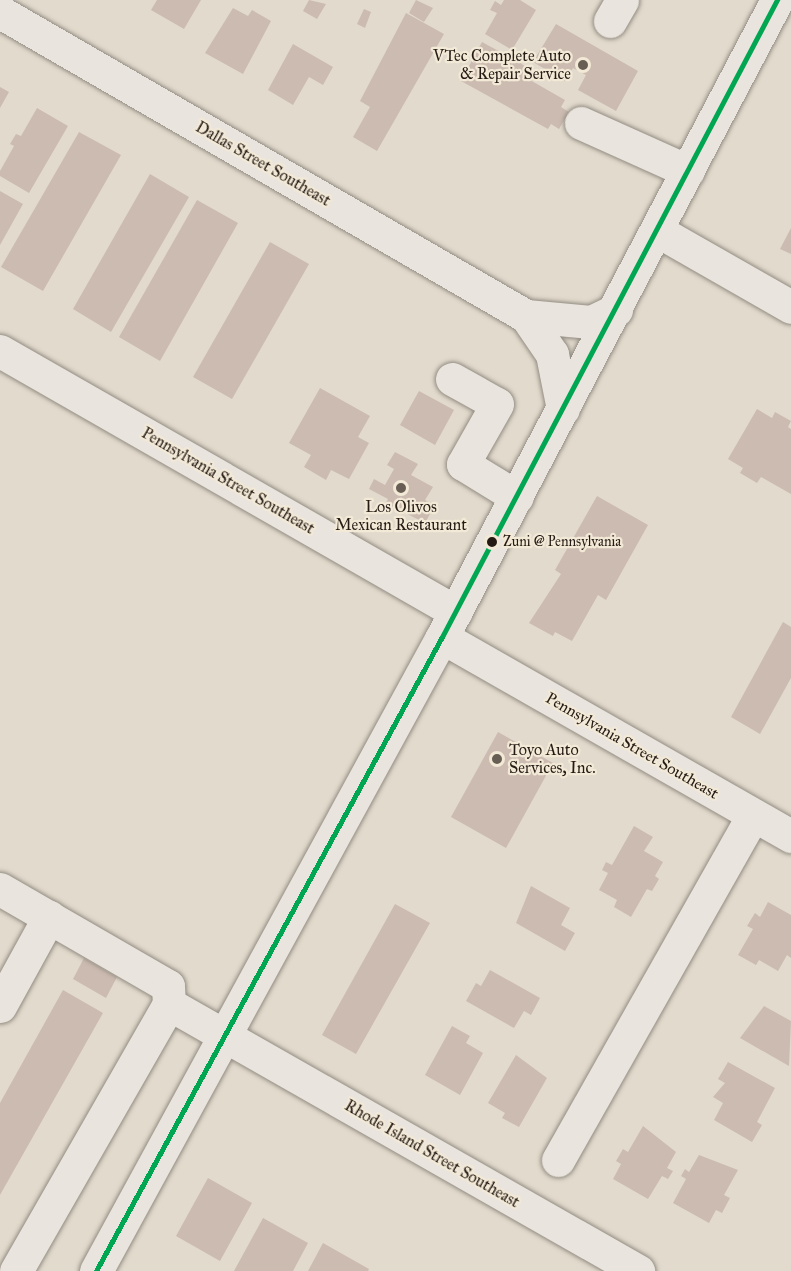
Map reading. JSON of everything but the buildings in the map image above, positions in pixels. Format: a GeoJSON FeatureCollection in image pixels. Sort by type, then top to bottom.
{"type":"FeatureCollection","features":[{"type":"Feature","properties":{"kind":"street"},"geometry":{"type":"LineString","coordinates":[[96,1271],[226,1038],[449,624],[658,231],[777,0]]}},
{"type":"Feature","properties":{"kind":"street","name":"Dallas Street Southeast"},"geometry":{"type":"LineString","coordinates":[[0,12],[526,316],[591,322],[616,310]]}},
{"type":"Feature","properties":{"kind":"street"},"geometry":{"type":"LineString","coordinates":[[581,123],[688,171]]}},
{"type":"Feature","properties":{"kind":"street"},"geometry":{"type":"LineString","coordinates":[[658,231],[791,307]]}},
{"type":"Feature","properties":{"kind":"street","name":"Dallas Street Southeast"},"geometry":{"type":"LineString","coordinates":[[526,316],[552,354],[563,409]]}},
{"type":"Feature","properties":{"kind":"street","name":"Pennsylvania Street Southeast"},"geometry":{"type":"LineString","coordinates":[[0,351],[449,624],[791,836]]}},
{"type":"Feature","properties":{"kind":"street"},"geometry":{"type":"LineString","coordinates":[[452,379],[497,404],[463,464],[517,497]]}},
{"type":"Feature","properties":{"kind":"street"},"geometry":{"type":"LineString","coordinates":[[558,1160],[753,814]]}},
{"type":"Feature","properties":{"kind":"street"},"geometry":{"type":"LineString","coordinates":[[0,889],[168,986],[169,1004],[16,1271]]}},
{"type":"Feature","properties":{"kind":"street"},"geometry":{"type":"LineString","coordinates":[[0,1006],[50,917]]}},
{"type":"Feature","properties":{"kind":"street","name":"Rhode Island Street Southeast"},"geometry":{"type":"LineString","coordinates":[[169,1004],[638,1271]]}},
{"type":"Feature","properties":{"kind":"transit line"},"geometry":{"type":"LineString","coordinates":[[96,1271],[442,637],[777,0]]}},
{"type":"Feature","properties":{"kind":"place","name":"VTec Complete Auto & Repair Service"},"geometry":{"type":"Point","coordinates":[583,65]}},
{"type":"Feature","properties":{"kind":"place","name":"Los Olivos Mexican Restaurant"},"geometry":{"type":"Point","coordinates":[401,488]}},
{"type":"Feature","properties":{"kind":"place","name":"Zuni @ Pennsylvania"},"geometry":{"type":"Point","coordinates":[492,542]}},
{"type":"Feature","properties":{"kind":"place","name":"Toyo Auto Services, Inc."},"geometry":{"type":"Point","coordinates":[497,759]}}]}
